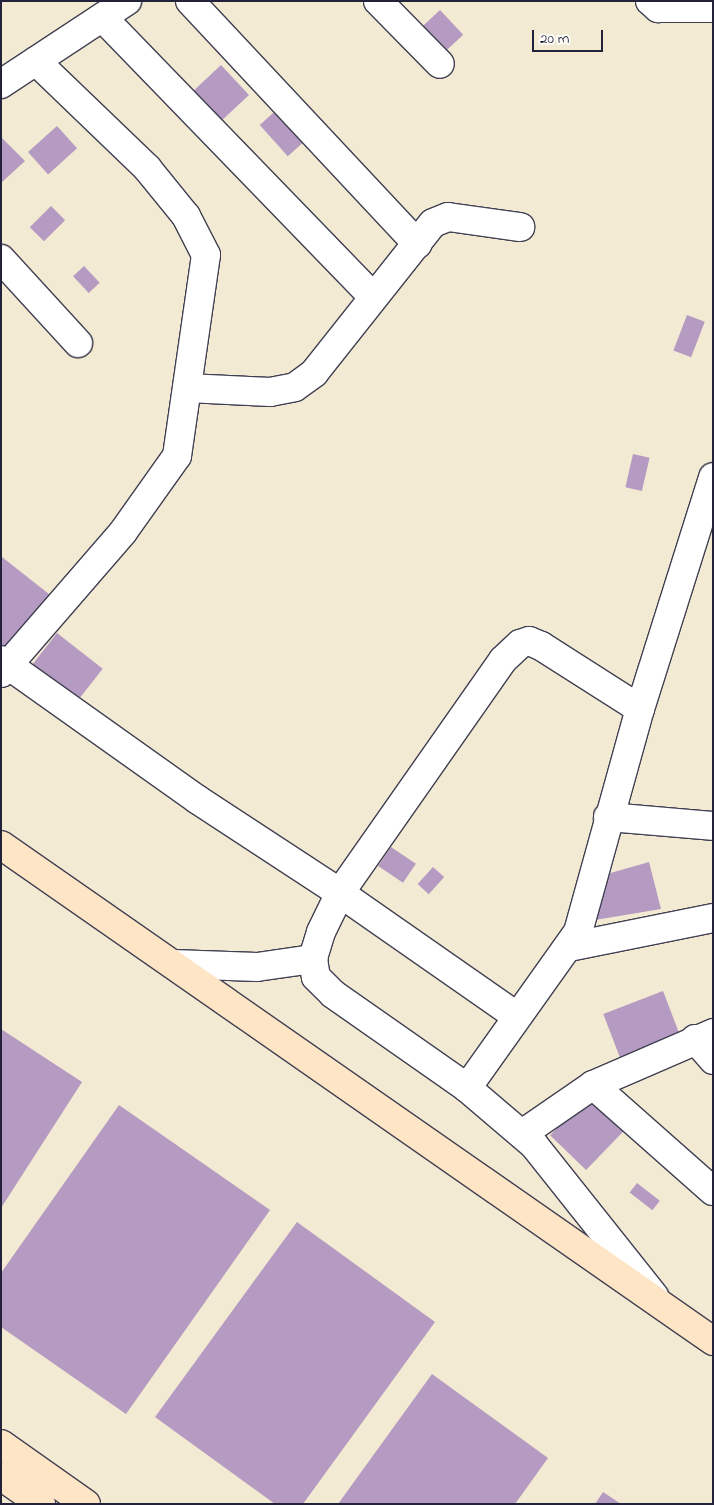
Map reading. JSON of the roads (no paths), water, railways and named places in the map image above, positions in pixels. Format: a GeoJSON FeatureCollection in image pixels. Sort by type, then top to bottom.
{"type":"FeatureCollection","features":[{"type":"Feature","properties":{"kind":"street"},"geometry":{"type":"LineString","coordinates":[[1,84],[104,18],[127,1]]}},
{"type":"Feature","properties":{"kind":"street"},"geometry":{"type":"LineString","coordinates":[[190,1],[417,244]]}},
{"type":"Feature","properties":{"kind":"street"},"geometry":{"type":"LineString","coordinates":[[378,1],[440,64]]}},
{"type":"Feature","properties":{"kind":"street"},"geometry":{"type":"LineString","coordinates":[[650,1],[658,8],[713,8]]}},
{"type":"Feature","properties":{"kind":"street"},"geometry":{"type":"LineString","coordinates":[[104,18],[373,297]]}},
{"type":"Feature","properties":{"kind":"street"},"geometry":{"type":"LineString","coordinates":[[36,61],[147,168],[186,216],[206,255],[177,456],[123,532],[4,666],[198,800],[340,893],[516,1016]]}},
{"type":"Feature","properties":{"kind":"street"},"geometry":{"type":"LineString","coordinates":[[187,388],[270,392],[295,386],[314,373],[433,223],[448,217],[520,226]]}},
{"type":"Feature","properties":{"kind":"street"},"geometry":{"type":"LineString","coordinates":[[1,259],[78,343]]}},
{"type":"Feature","properties":{"kind":"street"},"geometry":{"type":"LineString","coordinates":[[467,1088],[516,1016],[569,947],[578,932],[608,817],[640,708],[713,477]]}},
{"type":"Feature","properties":{"kind":"street"},"geometry":{"type":"LineString","coordinates":[[640,708],[541,646],[529,641],[520,644],[503,660],[340,893],[321,932],[313,958],[316,977],[333,994],[467,1088],[534,1145],[656,1299]]}},
{"type":"Feature","properties":{"kind":"street"},"geometry":{"type":"LineString","coordinates":[[608,817],[713,826]]}},
{"type":"Feature","properties":{"kind":"street"},"geometry":{"type":"LineString","coordinates":[[1,845],[656,1299],[713,1341]]}},
{"type":"Feature","properties":{"kind":"street"},"geometry":{"type":"LineString","coordinates":[[569,947],[713,918]]}},
{"type":"Feature","properties":{"kind":"street"},"geometry":{"type":"LineString","coordinates":[[173,964],[257,967],[313,958]]}},
{"type":"Feature","properties":{"kind":"street"},"geometry":{"type":"LineString","coordinates":[[522,1134],[593,1085],[707,1044]]}},
{"type":"Feature","properties":{"kind":"street"},"geometry":{"type":"LineString","coordinates":[[593,1085],[713,1191]]}},
{"type":"Feature","properties":{"kind":"street"},"geometry":{"type":"LineString","coordinates":[[1,1444],[86,1504]]}},
{"type":"Feature","properties":{"kind":"street"},"geometry":{"type":"LineString","coordinates":[[1,1476],[41,1504]]}}]}
